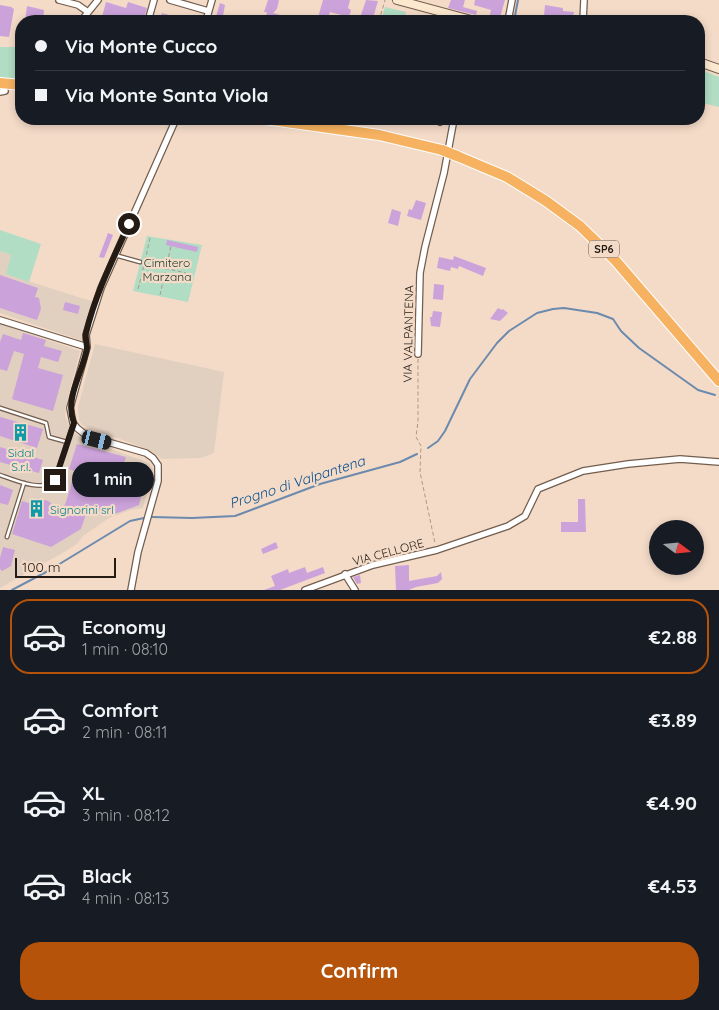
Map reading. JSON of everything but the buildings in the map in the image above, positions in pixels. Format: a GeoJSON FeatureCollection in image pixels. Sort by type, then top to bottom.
{"type":"FeatureCollection","features":[{"type":"Feature","properties":{"kind":"highway"},"geometry":{"type":"LineString","coordinates":[[2,88],[15,86]]}},
{"type":"Feature","properties":{"kind":"highway","name":"SP6"},"geometry":{"type":"LineString","coordinates":[[308,125],[379,135],[442,150],[506,177],[546,201],[580,226],[615,260],[719,381]]}},
{"type":"Feature","properties":{"kind":"street"},"geometry":{"type":"LineString","coordinates":[[58,0],[78,5],[88,12]]}},
{"type":"Feature","properties":{"kind":"street"},"geometry":{"type":"LineString","coordinates":[[86,15],[98,0]]}},
{"type":"Feature","properties":{"kind":"street"},"geometry":{"type":"LineString","coordinates":[[150,15],[154,0]]}},
{"type":"Feature","properties":{"kind":"street"},"geometry":{"type":"LineString","coordinates":[[170,0],[208,11]]}},
{"type":"Feature","properties":{"kind":"street"},"geometry":{"type":"LineString","coordinates":[[207,15],[212,0]]}},
{"type":"Feature","properties":{"kind":"street"},"geometry":{"type":"LineString","coordinates":[[396,0],[452,15]]}},
{"type":"Feature","properties":{"kind":"street"},"geometry":{"type":"LineString","coordinates":[[509,15],[512,0]]}},
{"type":"Feature","properties":{"kind":"street"},"geometry":{"type":"LineString","coordinates":[[583,15],[584,0]]}},
{"type":"Feature","properties":{"kind":"street"},"geometry":{"type":"LineString","coordinates":[[705,64],[719,70]]}},
{"type":"Feature","properties":{"kind":"street"},"geometry":{"type":"LineString","coordinates":[[131,590],[138,552],[158,481],[158,465],[146,453],[87,436],[74,423],[70,404],[87,347],[86,335],[101,288],[174,125]]}},
{"type":"Feature","properties":{"kind":"street","name":"VIA VALPANTENA"},"geometry":{"type":"LineString","coordinates":[[418,354],[420,273],[444,173],[453,125]]}},
{"type":"Feature","properties":{"kind":"street"},"geometry":{"type":"LineString","coordinates":[[0,320],[87,347]]}},
{"type":"Feature","properties":{"kind":"street","name":"VIA CELLORE"},"geometry":{"type":"LineString","coordinates":[[305,590],[373,565],[437,550],[508,526],[525,516],[538,489],[583,471],[680,459],[719,462]]}},
{"type":"Feature","properties":{"kind":"street","name":"VIA CELLORE"},"geometry":{"type":"LineString","coordinates":[[346,574],[355,590]]}},
{"type":"Feature","properties":{"kind":"lane"},"geometry":{"type":"LineString","coordinates":[[115,255],[140,262]]}},
{"type":"Feature","properties":{"kind":"lane"},"geometry":{"type":"LineString","coordinates":[[0,408],[46,423],[49,437],[67,442]]}},
{"type":"Feature","properties":{"kind":"lane"},"geometry":{"type":"LineString","coordinates":[[0,475],[24,483],[51,485],[55,480],[74,423]]}},
{"type":"Feature","properties":{"kind":"lane"},"geometry":{"type":"LineString","coordinates":[[7,537],[24,483]]}},
{"type":"Feature","properties":{"kind":"path"},"geometry":{"type":"LineString","coordinates":[[381,15],[385,0]]}},
{"type":"Feature","properties":{"kind":"path"},"geometry":{"type":"LineString","coordinates":[[160,295],[171,246]]}},
{"type":"Feature","properties":{"kind":"path"},"geometry":{"type":"LineString","coordinates":[[140,262],[186,273]]}},
{"type":"Feature","properties":{"kind":"path","name":"VIA VALPANTENA"},"geometry":{"type":"LineString","coordinates":[[418,354],[418,421],[416,437],[421,446],[420,472],[437,550]]}},
{"type":"Feature","properties":{"kind":"shaded area"},"geometry":{"type":"Polygon","coordinates":[[[0,251],[11,255],[6,274],[97,303],[83,341],[0,313],[0,251]]]}},
{"type":"Feature","properties":{"kind":"shaded area"},"geometry":{"type":"Polygon","coordinates":[[[0,324],[80,351],[66,406],[65,416],[71,430],[81,438],[149,463],[153,470],[143,508],[130,510],[109,518],[83,536],[77,544],[0,588],[0,324]]]}},
{"type":"Feature","properties":{"kind":"shaded area"},"geometry":{"type":"Polygon","coordinates":[[[95,344],[224,372],[214,453],[201,458],[162,459],[150,450],[82,425],[79,420],[78,407],[95,344]]]}},
{"type":"Feature","properties":{"kind":"green space"},"geometry":{"type":"Polygon","coordinates":[[[385,7],[406,12],[405,15],[383,15],[385,7]]]}},
{"type":"Feature","properties":{"kind":"green space"},"geometry":{"type":"Polygon","coordinates":[[[0,47],[15,47],[15,80],[0,79],[0,47]]]}},
{"type":"Feature","properties":{"kind":"green space"},"geometry":{"type":"Polygon","coordinates":[[[705,71],[719,77],[719,107],[705,104],[705,71]]]}},
{"type":"Feature","properties":{"kind":"green space"},"geometry":{"type":"Polygon","coordinates":[[[0,230],[41,244],[29,282],[6,274],[11,255],[0,251],[0,230]]]}},
{"type":"Feature","properties":{"kind":"green space","name":"Cimitero Marzana"},"geometry":{"type":"Polygon","coordinates":[[[147,236],[202,245],[188,302],[133,291],[147,236]]]}},
{"type":"Feature","properties":{"kind":"waterway"},"geometry":{"type":"LineString","coordinates":[[515,15],[518,0]]}},
{"type":"Feature","properties":{"kind":"waterway","name":"Progno di Valpantena"},"geometry":{"type":"LineString","coordinates":[[428,448],[438,441],[445,431],[470,379],[497,343],[509,331],[537,313],[553,309],[564,308],[597,313],[613,319],[621,331],[639,348],[698,390],[715,395]]}},
{"type":"Feature","properties":{"kind":"waterway","name":"Progno di Valpantena"},"geometry":{"type":"LineString","coordinates":[[152,517],[235,516],[320,484],[400,462],[417,454]]}},
{"type":"Feature","properties":{"kind":"waterway","name":"Progno di Valpantena"},"geometry":{"type":"LineString","coordinates":[[12,590],[48,571],[130,521],[144,518]]}},
{"type":"Feature","properties":{"kind":"place","name":"Sidal S.r.l."},"geometry":{"type":"Point","coordinates":[21,433]}},
{"type":"Feature","properties":{"kind":"place","name":"Signorini srl"},"geometry":{"type":"Point","coordinates":[36,509]}},
{"type":"Feature","properties":{"kind":"route"},"geometry":{"type":"LineString","coordinates":[[55,480],[74,423],[70,404],[87,347],[86,335],[101,288],[129,224]]}}]}
